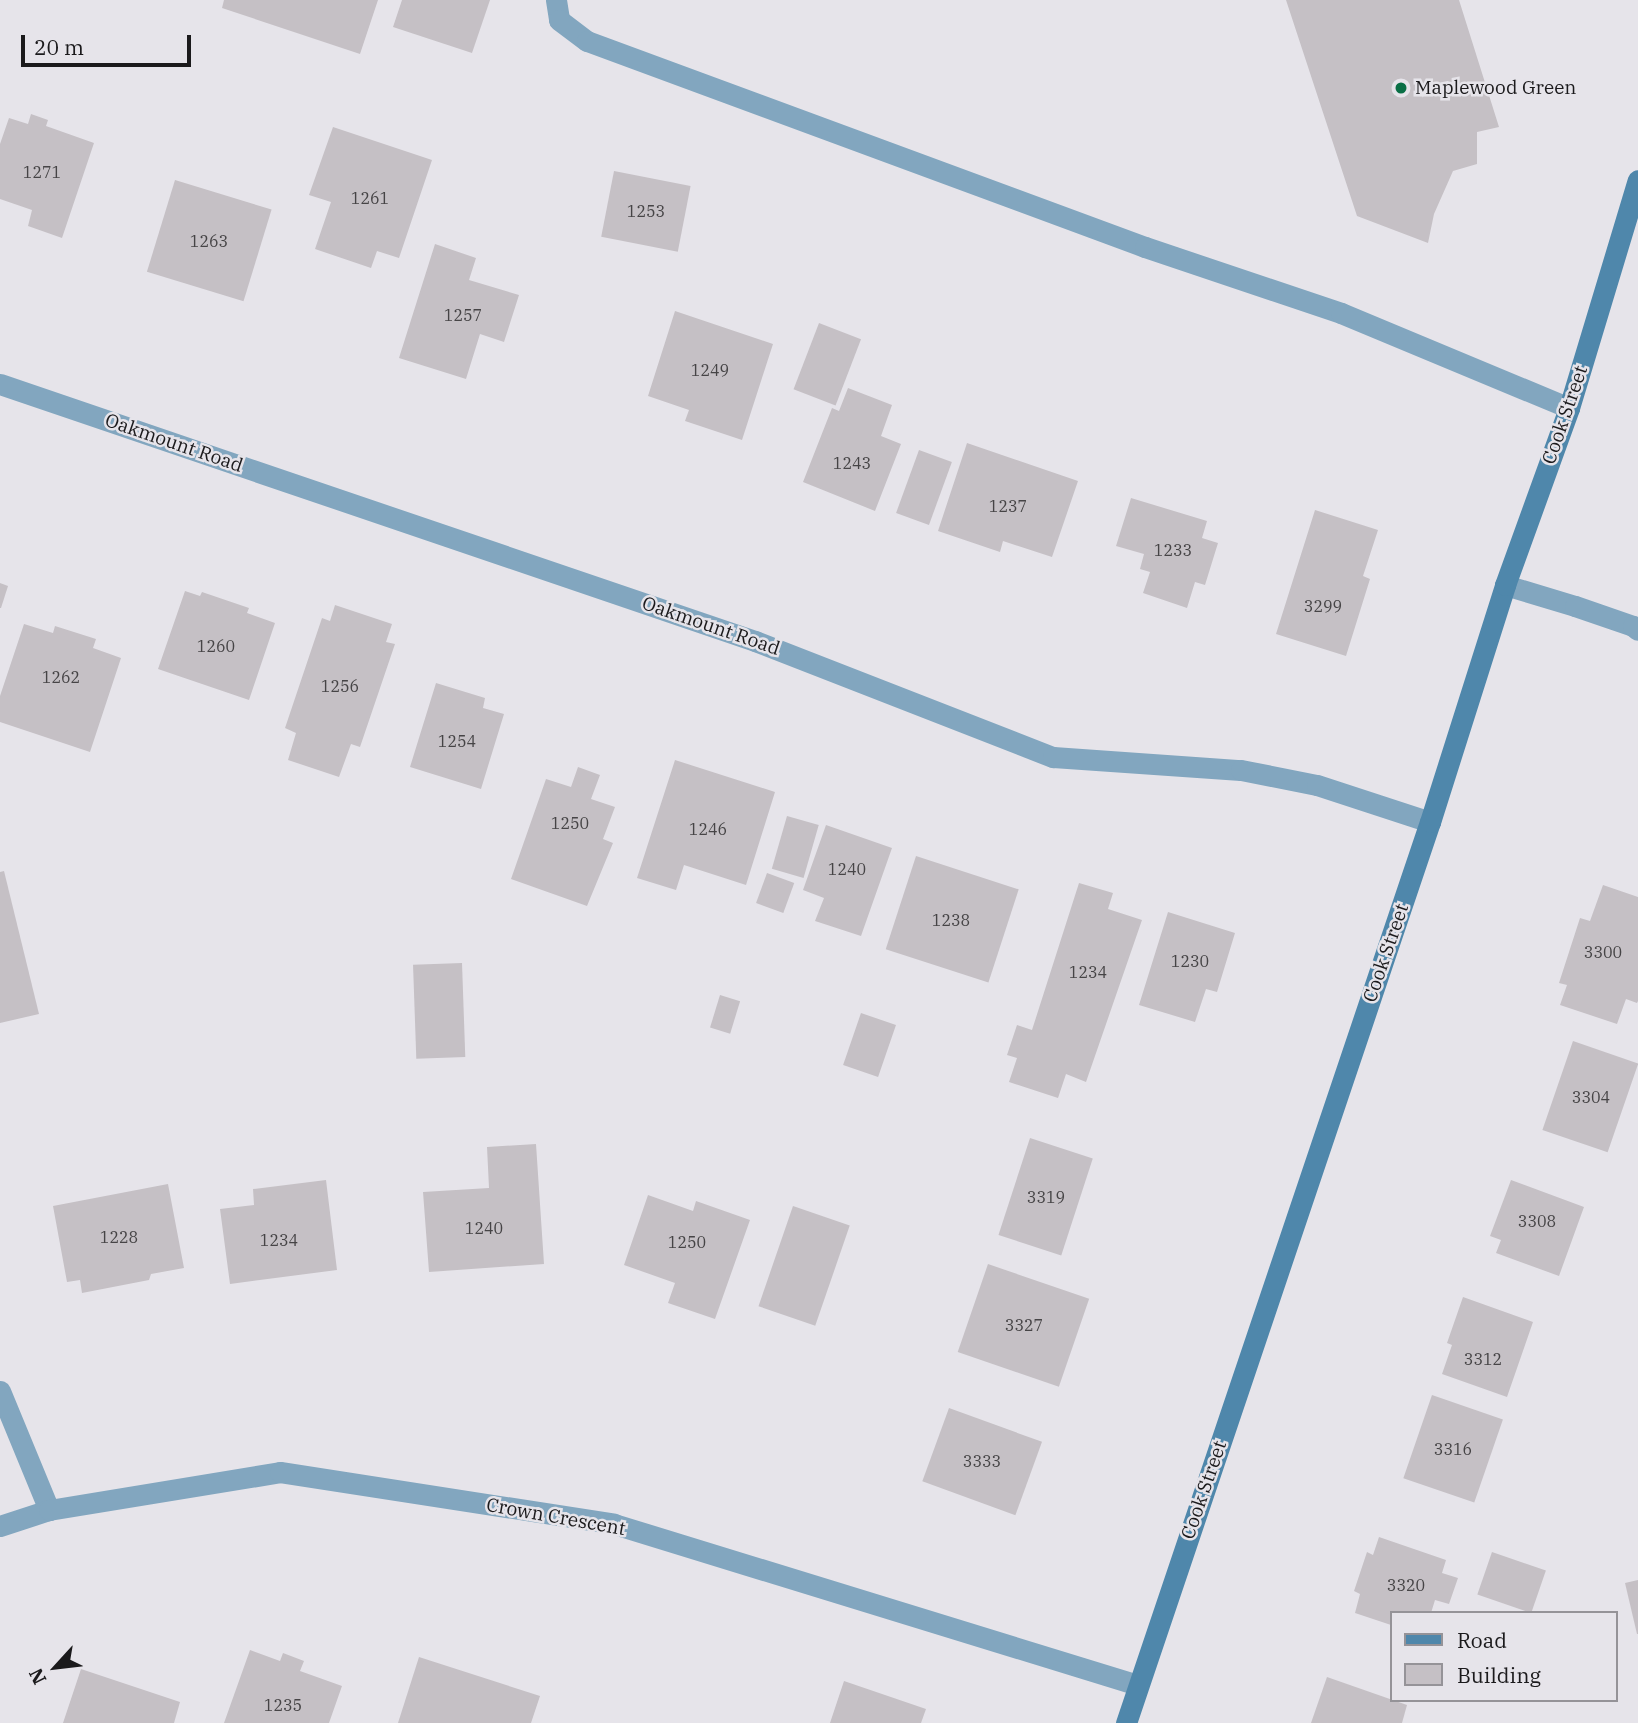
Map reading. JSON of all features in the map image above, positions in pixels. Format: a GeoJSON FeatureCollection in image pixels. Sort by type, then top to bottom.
{"type":"FeatureCollection","features":[{"type":"Feature","properties":{"kind":"main road","name":"Cook Street"},"geometry":{"type":"LineString","coordinates":[[1126,1723],[1430,822],[1505,585],[1569,408],[1638,180]]}},
{"type":"Feature","properties":{"kind":"street"},"geometry":{"type":"LineString","coordinates":[[556,0],[559,20],[587,41],[1144,247],[1341,313],[1569,408]]}},
{"type":"Feature","properties":{"kind":"street","name":"Oakmount Road"},"geometry":{"type":"LineString","coordinates":[[0,384],[755,641],[1053,757],[1241,770],[1317,785],[1430,822]]}},
{"type":"Feature","properties":{"kind":"street"},"geometry":{"type":"LineString","coordinates":[[1505,585],[1575,606],[1638,630]]}},
{"type":"Feature","properties":{"kind":"street"},"geometry":{"type":"LineString","coordinates":[[0,1391],[49,1510]]}},
{"type":"Feature","properties":{"kind":"street","name":"Crown Crescent"},"geometry":{"type":"LineString","coordinates":[[0,1526],[49,1510],[280,1472],[614,1524],[1138,1685]]}},
{"type":"Feature","properties":{"kind":"building"},"geometry":{"type":"Polygon","coordinates":[[[224,0],[378,0],[360,54],[222,8],[224,0]]]}},
{"type":"Feature","properties":{"kind":"building"},"geometry":{"type":"Polygon","coordinates":[[[402,0],[490,0],[472,53],[393,27],[402,0]]]}},
{"type":"Feature","properties":{"kind":"building","name":"Maplewood Green"},"geometry":{"type":"Polygon","coordinates":[[[1286,0],[1459,0],[1499,127],[1477,132],[1477,164],[1453,171],[1434,214],[1428,243],[1357,216],[1286,0]]]}},
{"type":"Feature","properties":{"kind":"building"},"geometry":{"type":"Polygon","coordinates":[[[31,114],[48,120],[46,126],[94,143],[62,238],[28,226],[32,210],[0,199],[0,144],[9,118],[28,124],[31,114]]]}},
{"type":"Feature","properties":{"kind":"building"},"geometry":{"type":"Polygon","coordinates":[[[333,127],[432,160],[399,258],[377,251],[371,268],[315,249],[331,202],[309,195],[333,127]]]}},
{"type":"Feature","properties":{"kind":"building"},"geometry":{"type":"Polygon","coordinates":[[[614,171],[691,186],[678,252],[601,237],[614,171]]]}},
{"type":"Feature","properties":{"kind":"building"},"geometry":{"type":"Polygon","coordinates":[[[175,180],[272,210],[244,301],[147,272],[175,180]]]}},
{"type":"Feature","properties":{"kind":"building"},"geometry":{"type":"Polygon","coordinates":[[[435,244],[476,258],[469,280],[519,295],[504,342],[480,334],[466,379],[399,358],[435,244]]]}},
{"type":"Feature","properties":{"kind":"building"},"geometry":{"type":"Polygon","coordinates":[[[675,311],[773,344],[742,440],[685,421],[689,410],[648,396],[675,311]]]}},
{"type":"Feature","properties":{"kind":"building"},"geometry":{"type":"Polygon","coordinates":[[[819,323],[861,339],[836,405],[794,389],[819,323]]]}},
{"type":"Feature","properties":{"kind":"building"},"geometry":{"type":"Polygon","coordinates":[[[848,388],[892,405],[881,436],[901,444],[875,511],[803,482],[832,408],[839,411],[848,388]]]}},
{"type":"Feature","properties":{"kind":"building"},"geometry":{"type":"Polygon","coordinates":[[[967,443],[1078,481],[1052,557],[1003,541],[1000,552],[938,531],[967,443]]]}},
{"type":"Feature","properties":{"kind":"building"},"geometry":{"type":"Polygon","coordinates":[[[919,450],[952,462],[929,525],[896,513],[919,450]]]}},
{"type":"Feature","properties":{"kind":"building"},"geometry":{"type":"Polygon","coordinates":[[[1131,498],[1207,521],[1202,538],[1218,543],[1205,585],[1195,582],[1187,608],[1143,593],[1150,572],[1140,569],[1144,554],[1116,546],[1131,498]]]}},
{"type":"Feature","properties":{"kind":"building"},"geometry":{"type":"Polygon","coordinates":[[[1315,510],[1378,530],[1363,576],[1370,579],[1346,656],[1276,634],[1315,510]]]}},
{"type":"Feature","properties":{"kind":"building"},"geometry":{"type":"Polygon","coordinates":[[[0,583],[8,586],[1,608],[0,608],[0,583]]]}},
{"type":"Feature","properties":{"kind":"building"},"geometry":{"type":"Polygon","coordinates":[[[185,591],[200,596],[202,592],[249,608],[247,613],[275,623],[249,700],[158,669],[185,591]]]}},
{"type":"Feature","properties":{"kind":"building"},"geometry":{"type":"Polygon","coordinates":[[[335,605],[392,624],[386,642],[395,644],[360,747],[351,744],[339,777],[288,760],[296,733],[285,728],[322,618],[330,621],[335,605]]]}},
{"type":"Feature","properties":{"kind":"building"},"geometry":{"type":"Polygon","coordinates":[[[24,624],[53,633],[55,626],[96,639],[93,648],[121,658],[90,752],[0,722],[0,696],[24,624]]]}},
{"type":"Feature","properties":{"kind":"building"},"geometry":{"type":"Polygon","coordinates":[[[436,683],[485,698],[483,708],[504,714],[481,789],[410,767],[436,683]]]}},
{"type":"Feature","properties":{"kind":"building"},"geometry":{"type":"Polygon","coordinates":[[[675,760],[775,792],[746,885],[684,865],[676,890],[637,878],[675,760]]]}},
{"type":"Feature","properties":{"kind":"building"},"geometry":{"type":"Polygon","coordinates":[[[578,767],[600,775],[591,799],[615,807],[603,839],[613,843],[587,906],[511,879],[546,779],[571,787],[578,767]]]}},
{"type":"Feature","properties":{"kind":"building"},"geometry":{"type":"Polygon","coordinates":[[[787,816],[819,825],[804,878],[772,869],[787,816]]]}},
{"type":"Feature","properties":{"kind":"building"},"geometry":{"type":"Polygon","coordinates":[[[826,825],[892,848],[861,936],[815,921],[824,898],[803,890],[826,825]]]}},
{"type":"Feature","properties":{"kind":"building"},"geometry":{"type":"Polygon","coordinates":[[[916,856],[1019,889],[988,983],[886,949],[916,856]]]}},
{"type":"Feature","properties":{"kind":"building"},"geometry":{"type":"Polygon","coordinates":[[[4,871],[39,1014],[0,1023],[0,872],[4,871]]]}},
{"type":"Feature","properties":{"kind":"building"},"geometry":{"type":"Polygon","coordinates":[[[767,873],[794,883],[783,913],[756,903],[767,873]]]}},
{"type":"Feature","properties":{"kind":"building"},"geometry":{"type":"Polygon","coordinates":[[[1079,883],[1113,893],[1108,909],[1142,920],[1086,1082],[1066,1074],[1058,1098],[1009,1082],[1017,1058],[1007,1055],[1017,1025],[1032,1030],[1079,883]]]}},
{"type":"Feature","properties":{"kind":"building"},"geometry":{"type":"Polygon","coordinates":[[[1603,885],[1638,897],[1638,1001],[1637,1003],[1626,999],[1617,1024],[1560,1005],[1567,985],[1559,983],[1580,918],[1590,921],[1603,885]]]}},
{"type":"Feature","properties":{"kind":"building"},"geometry":{"type":"Polygon","coordinates":[[[1168,912],[1235,933],[1217,992],[1206,989],[1195,1022],[1139,1005],[1168,912]]]}},
{"type":"Feature","properties":{"kind":"building"},"geometry":{"type":"Polygon","coordinates":[[[462,963],[465,1057],[416,1059],[413,965],[462,963]]]}},
{"type":"Feature","properties":{"kind":"building"},"geometry":{"type":"Polygon","coordinates":[[[720,995],[740,1001],[730,1034],[710,1028],[720,995]]]}},
{"type":"Feature","properties":{"kind":"building"},"geometry":{"type":"Polygon","coordinates":[[[861,1013],[896,1025],[878,1077],[843,1065],[861,1013]]]}},
{"type":"Feature","properties":{"kind":"building"},"geometry":{"type":"Polygon","coordinates":[[[1573,1041],[1638,1063],[1608,1152],[1542,1130],[1573,1041]]]}},
{"type":"Feature","properties":{"kind":"building"},"geometry":{"type":"Polygon","coordinates":[[[1030,1138],[1093,1158],[1061,1255],[998,1235],[1030,1138]]]}},
{"type":"Feature","properties":{"kind":"building"},"geometry":{"type":"Polygon","coordinates":[[[536,1144],[544,1264],[429,1272],[423,1192],[489,1188],[487,1147],[536,1144]]]}},
{"type":"Feature","properties":{"kind":"building"},"geometry":{"type":"Polygon","coordinates":[[[326,1180],[337,1270],[230,1284],[220,1209],[254,1205],[253,1189],[326,1180]]]}},
{"type":"Feature","properties":{"kind":"building"},"geometry":{"type":"Polygon","coordinates":[[[1511,1180],[1584,1207],[1559,1276],[1496,1253],[1501,1240],[1490,1236],[1511,1180]]]}},
{"type":"Feature","properties":{"kind":"building"},"geometry":{"type":"Polygon","coordinates":[[[168,1184],[184,1268],[151,1274],[149,1280],[82,1293],[80,1280],[67,1282],[53,1206],[168,1184]]]}},
{"type":"Feature","properties":{"kind":"building"},"geometry":{"type":"Polygon","coordinates":[[[648,1195],[693,1211],[696,1201],[750,1220],[715,1319],[668,1303],[675,1283],[624,1265],[648,1195]]]}},
{"type":"Feature","properties":{"kind":"building"},"geometry":{"type":"Polygon","coordinates":[[[793,1206],[850,1226],[815,1326],[758,1306],[793,1206]]]}},
{"type":"Feature","properties":{"kind":"building"},"geometry":{"type":"Polygon","coordinates":[[[988,1264],[1089,1299],[1059,1387],[958,1352],[988,1264]]]}},
{"type":"Feature","properties":{"kind":"building"},"geometry":{"type":"Polygon","coordinates":[[[1463,1297],[1533,1322],[1507,1397],[1442,1374],[1452,1345],[1447,1343],[1463,1297]]]}},
{"type":"Feature","properties":{"kind":"building"},"geometry":{"type":"Polygon","coordinates":[[[1432,1395],[1503,1419],[1474,1503],[1403,1478],[1432,1395]]]}},
{"type":"Feature","properties":{"kind":"building"},"geometry":{"type":"Polygon","coordinates":[[[949,1408],[1042,1442],[1015,1515],[922,1481],[949,1408]]]}},
{"type":"Feature","properties":{"kind":"building"},"geometry":{"type":"Polygon","coordinates":[[[1379,1537],[1446,1560],[1442,1573],[1458,1578],[1449,1604],[1435,1600],[1432,1611],[1390,1611],[1390,1625],[1355,1613],[1360,1594],[1354,1591],[1367,1552],[1373,1555],[1379,1537]]]}},
{"type":"Feature","properties":{"kind":"building"},"geometry":{"type":"Polygon","coordinates":[[[1492,1552],[1546,1571],[1532,1611],[1477,1595],[1492,1552]]]}},
{"type":"Feature","properties":{"kind":"building"},"geometry":{"type":"Polygon","coordinates":[[[1638,1580],[1638,1634],[1637,1634],[1625,1583],[1638,1580]]]}},
{"type":"Feature","properties":{"kind":"building"},"geometry":{"type":"Polygon","coordinates":[[[250,1650],[280,1661],[283,1653],[304,1661],[300,1671],[342,1686],[329,1723],[224,1723],[250,1650]]]}},
{"type":"Feature","properties":{"kind":"building"},"geometry":{"type":"Polygon","coordinates":[[[419,1657],[540,1696],[531,1723],[398,1723],[419,1657]]]}},
{"type":"Feature","properties":{"kind":"building"},"geometry":{"type":"Polygon","coordinates":[[[81,1669],[180,1702],[174,1723],[63,1723],[81,1669]]]}},
{"type":"Feature","properties":{"kind":"building"},"geometry":{"type":"Polygon","coordinates":[[[1327,1677],[1390,1699],[1390,1702],[1407,1705],[1402,1723],[1311,1723],[1327,1677]]]}},
{"type":"Feature","properties":{"kind":"building"},"geometry":{"type":"Polygon","coordinates":[[[844,1681],[926,1709],[921,1723],[830,1723],[844,1681]]]}},
{"type":"Feature","properties":{"kind":"place","name":"Maplewood Green"},"geometry":{"type":"Point","coordinates":[1401,88]}}]}
